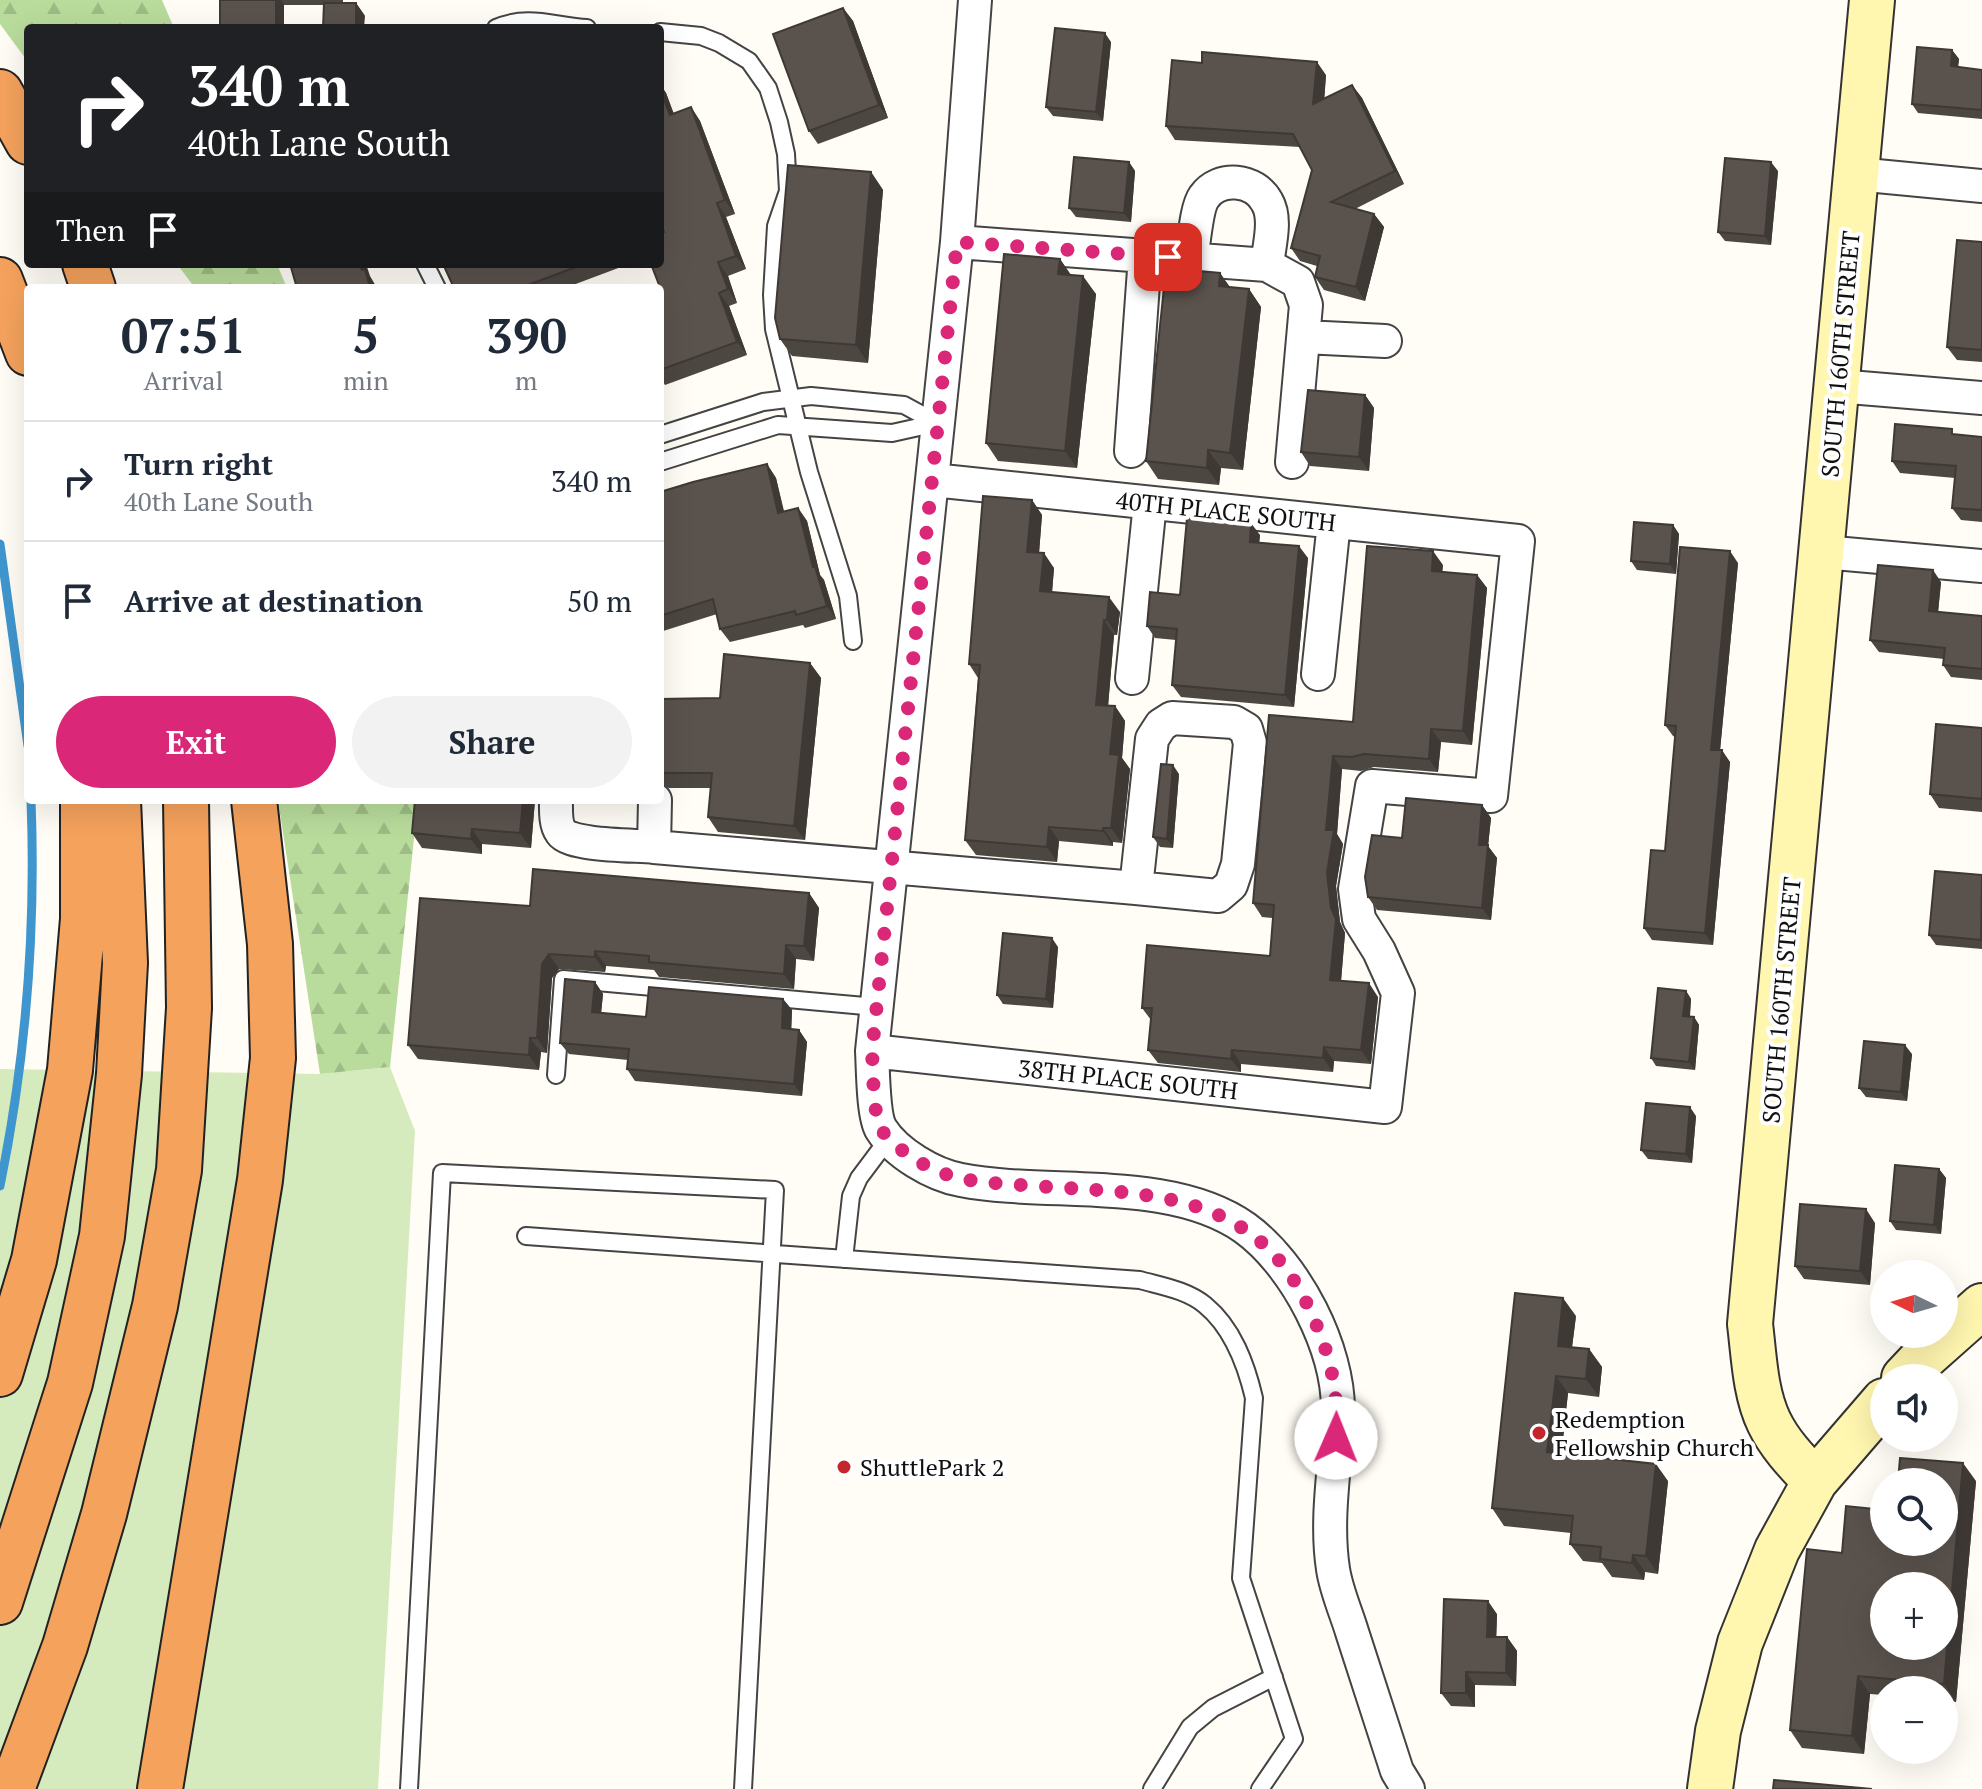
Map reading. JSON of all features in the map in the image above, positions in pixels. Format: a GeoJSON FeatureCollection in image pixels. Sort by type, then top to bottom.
{"type":"FeatureCollection","features":[{"type":"Feature","properties":{"kind":"highway"},"geometry":{"type":"LineString","coordinates":[[0,92],[24,135]]}},
{"type":"Feature","properties":{"kind":"highway"},"geometry":{"type":"LineString","coordinates":[[0,280],[24,343]]}},
{"type":"Feature","properties":{"kind":"highway"},"geometry":{"type":"LineString","coordinates":[[0,1374],[34,1260],[70,1070],[83,919],[83,804]]}},
{"type":"Feature","properties":{"kind":"highway"},"geometry":{"type":"LineString","coordinates":[[0,1602],[70,1383],[102,1236],[119,1074],[125,963],[118,804]]}},
{"type":"Feature","properties":{"kind":"highway"},"geometry":{"type":"LineString","coordinates":[[12,1789],[69,1632],[104,1514],[155,1306],[179,1170],[187,1038],[189,869],[186,804]]}},
{"type":"Feature","properties":{"kind":"highway"},"geometry":{"type":"LineString","coordinates":[[160,1789],[258,1196],[273,1058],[270,944],[254,804]]}},
{"type":"Feature","properties":{"kind":"street"},"geometry":{"type":"LineString","coordinates":[[975,0],[957,242],[872,1051],[879,1127],[901,1150],[926,1167],[959,1180],[1165,1197],[1217,1212],[1246,1229],[1298,1286],[1333,1369],[1338,1408],[1330,1529],[1333,1570],[1397,1771],[1408,1789]]}},
{"type":"Feature","properties":{"kind":"street","name":"SOUTH 160TH STREET"},"geometry":{"type":"LineString","coordinates":[[1815,1481],[1788,1453],[1769,1421],[1758,1387],[1750,1324],[1872,0]]}},
{"type":"Feature","properties":{"kind":"street"},"geometry":{"type":"LineString","coordinates":[[1856,174],[1982,186]]}},
{"type":"Feature","properties":{"kind":"street"},"geometry":{"type":"LineString","coordinates":[[1191,259],[1202,198],[1217,185],[1236,182],[1255,188],[1268,202],[1272,222],[1267,265]]}},
{"type":"Feature","properties":{"kind":"street"},"geometry":{"type":"LineString","coordinates":[[957,242],[1267,265],[1298,282],[1306,305],[1292,462]]}},
{"type":"Feature","properties":{"kind":"street"},"geometry":{"type":"LineString","coordinates":[[1131,451],[1145,256]]}},
{"type":"Feature","properties":{"kind":"street"},"geometry":{"type":"LineString","coordinates":[[1304,337],[1385,341]]}},
{"type":"Feature","properties":{"kind":"street"},"geometry":{"type":"LineString","coordinates":[[1837,386],[1982,398]]}},
{"type":"Feature","properties":{"kind":"street","name":"40TH PLACE SOUTH"},"geometry":{"type":"LineString","coordinates":[[933,480],[1518,541],[1491,796],[1372,786],[1355,889],[1359,919],[1379,951],[1398,993],[1385,1107]]}},
{"type":"Feature","properties":{"kind":"street"},"geometry":{"type":"LineString","coordinates":[[1132,678],[1150,503]]}},
{"type":"Feature","properties":{"kind":"street"},"geometry":{"type":"LineString","coordinates":[[1318,674],[1334,522]]}},
{"type":"Feature","properties":{"kind":"street"},"geometry":{"type":"LineString","coordinates":[[1823,552],[1982,566]]}},
{"type":"Feature","properties":{"kind":"street"},"geometry":{"type":"LineString","coordinates":[[556,804],[560,831],[572,840],[1218,896],[1231,885],[1238,864],[1250,743],[1246,729],[1234,722],[1172,718],[1161,725],[1152,739],[1136,888]]}},
{"type":"Feature","properties":{"kind":"street"},"geometry":{"type":"LineString","coordinates":[[654,847],[655,804]]}},
{"type":"Feature","properties":{"kind":"street","name":"38TH PLACE SOUTH"},"geometry":{"type":"LineString","coordinates":[[872,1051],[1385,1107]]}},
{"type":"Feature","properties":{"kind":"street"},"geometry":{"type":"LineString","coordinates":[[1917,1364],[1981,1310]]}},
{"type":"Feature","properties":{"kind":"street"},"geometry":{"type":"LineString","coordinates":[[1710,1789],[1718,1731],[1740,1643],[1777,1550],[1815,1481],[1870,1417]]}},
{"type":"Feature","properties":{"kind":"lane"},"geometry":{"type":"LineString","coordinates":[[504,24],[528,19],[561,24]]}},
{"type":"Feature","properties":{"kind":"lane"},"geometry":{"type":"LineString","coordinates":[[664,32],[701,36],[749,61],[768,88],[779,122],[786,154],[788,191],[776,226],[772,295],[774,329],[809,472],[848,596],[853,641]]}},
{"type":"Feature","properties":{"kind":"lane"},"geometry":{"type":"LineString","coordinates":[[664,434],[763,402],[811,396],[904,405],[937,423]]}},
{"type":"Feature","properties":{"kind":"lane"},"geometry":{"type":"LineString","coordinates":[[664,461],[778,425],[892,433],[937,423]]}},
{"type":"Feature","properties":{"kind":"lane"},"geometry":{"type":"LineString","coordinates":[[556,1075],[563,979],[876,1007]]}},
{"type":"Feature","properties":{"kind":"lane"},"geometry":{"type":"LineString","coordinates":[[844,1259],[851,1196],[859,1178],[889,1138]]}},
{"type":"Feature","properties":{"kind":"lane"},"geometry":{"type":"LineString","coordinates":[[409,1789],[442,1173],[775,1190],[743,1789]]}},
{"type":"Feature","properties":{"kind":"lane"},"geometry":{"type":"LineString","coordinates":[[526,1236],[1140,1280],[1176,1290],[1204,1304],[1231,1334],[1248,1370],[1254,1398],[1241,1578],[1294,1739],[1260,1789]]}},
{"type":"Feature","properties":{"kind":"lane"},"geometry":{"type":"LineString","coordinates":[[1152,1789],[1190,1727],[1213,1708],[1274,1677]]}},
{"type":"Feature","properties":{"kind":"green space"},"geometry":{"type":"Polygon","coordinates":[[[0,0],[162,0],[172,24],[24,24],[24,57],[0,24],[0,0]]]}},
{"type":"Feature","properties":{"kind":"green space"},"geometry":{"type":"Polygon","coordinates":[[[180,268],[279,268],[285,284],[192,284],[180,268]]]}},
{"type":"Feature","properties":{"kind":"green space"},"geometry":{"type":"Polygon","coordinates":[[[279,804],[418,804],[390,1067],[320,1074],[279,804]]]}},
{"type":"Feature","properties":{"kind":"green space"},"geometry":{"type":"Polygon","coordinates":[[[390,1067],[415,1131],[378,1789],[0,1789],[0,1069],[320,1074],[390,1067]]]}},
{"type":"Feature","properties":{"kind":"building"},"geometry":{"type":"Polygon","coordinates":[[[220,0],[276,0],[276,24],[220,24],[220,0]]]}},
{"type":"Feature","properties":{"kind":"building"},"geometry":{"type":"Polygon","coordinates":[[[324,3],[356,3],[356,24],[323,24],[324,3]]]}},
{"type":"Feature","properties":{"kind":"building"},"geometry":{"type":"Polygon","coordinates":[[[843,8],[879,105],[809,131],[773,34],[843,8]]]}},
{"type":"Feature","properties":{"kind":"building"},"geometry":{"type":"Polygon","coordinates":[[[1055,28],[1105,33],[1096,112],[1046,107],[1055,28]]]}},
{"type":"Feature","properties":{"kind":"building"},"geometry":{"type":"Polygon","coordinates":[[[1917,47],[1952,50],[1951,66],[1982,70],[1982,110],[1912,104],[1917,47]]]}},
{"type":"Feature","properties":{"kind":"building"},"geometry":{"type":"Polygon","coordinates":[[[1202,52],[1317,62],[1313,104],[1352,85],[1395,171],[1331,202],[1374,214],[1356,287],[1315,277],[1320,256],[1291,248],[1312,170],[1293,134],[1166,126],[1172,60],[1202,63],[1202,52]]]}},
{"type":"Feature","properties":{"kind":"building"},"geometry":{"type":"Polygon","coordinates":[[[664,99],[670,115],[691,107],[725,200],[717,203],[736,256],[718,262],[728,289],[719,293],[737,342],[664,369],[664,284],[659,284],[653,268],[664,268],[664,99]]]}},
{"type":"Feature","properties":{"kind":"building"},"geometry":{"type":"Polygon","coordinates":[[[1074,157],[1129,162],[1124,213],[1069,208],[1074,157]]]}},
{"type":"Feature","properties":{"kind":"building"},"geometry":{"type":"Polygon","coordinates":[[[1725,158],[1771,162],[1765,236],[1718,232],[1725,158]]]}},
{"type":"Feature","properties":{"kind":"building"},"geometry":{"type":"Polygon","coordinates":[[[788,165],[871,172],[856,345],[780,339],[775,318],[788,165]]]}},
{"type":"Feature","properties":{"kind":"building"},"geometry":{"type":"Polygon","coordinates":[[[1957,240],[1982,242],[1982,350],[1947,347],[1957,240]]]}},
{"type":"Feature","properties":{"kind":"building"},"geometry":{"type":"Polygon","coordinates":[[[1004,254],[1060,259],[1058,274],[1083,276],[1065,451],[986,443],[1004,254]]]}},
{"type":"Feature","properties":{"kind":"building"},"geometry":{"type":"Polygon","coordinates":[[[291,268],[361,268],[365,269],[369,284],[296,284],[291,268]]]}},
{"type":"Feature","properties":{"kind":"building"},"geometry":{"type":"Polygon","coordinates":[[[445,268],[573,268],[531,284],[452,284],[445,268]]]}},
{"type":"Feature","properties":{"kind":"building"},"geometry":{"type":"Polygon","coordinates":[[[1166,268],[1220,273],[1219,286],[1249,289],[1230,453],[1208,450],[1207,468],[1146,461],[1166,268]]]}},
{"type":"Feature","properties":{"kind":"building"},"geometry":{"type":"Polygon","coordinates":[[[1308,390],[1365,395],[1359,457],[1301,452],[1308,390]]]}},
{"type":"Feature","properties":{"kind":"building"},"geometry":{"type":"Polygon","coordinates":[[[1895,424],[1952,429],[1952,434],[1982,437],[1982,510],[1952,508],[1956,466],[1892,461],[1895,424]]]}},
{"type":"Feature","properties":{"kind":"building"},"geometry":{"type":"Polygon","coordinates":[[[767,464],[778,513],[798,508],[827,606],[720,629],[713,599],[664,615],[664,491],[767,464]]]}},
{"type":"Feature","properties":{"kind":"building"},"geometry":{"type":"Polygon","coordinates":[[[983,496],[1032,500],[1027,552],[1044,553],[1040,591],[1109,597],[1096,705],[1115,706],[1110,754],[1119,755],[1111,828],[1103,828],[1103,831],[1049,827],[1047,847],[965,840],[980,665],[969,664],[983,496]]]}},
{"type":"Feature","properties":{"kind":"building"},"geometry":{"type":"Polygon","coordinates":[[[1187,518],[1251,523],[1250,542],[1299,546],[1285,695],[1172,685],[1177,629],[1147,626],[1150,592],[1180,595],[1187,518]]]}},
{"type":"Feature","properties":{"kind":"building"},"geometry":{"type":"Polygon","coordinates":[[[1634,522],[1673,525],[1670,564],[1631,561],[1634,522]]]}},
{"type":"Feature","properties":{"kind":"building"},"geometry":{"type":"Polygon","coordinates":[[[1367,546],[1433,551],[1432,571],[1477,575],[1463,731],[1431,729],[1429,759],[1364,754],[1333,756],[1326,830],[1334,830],[1327,873],[1331,908],[1336,919],[1330,980],[1369,983],[1361,1050],[1324,1047],[1323,1058],[1232,1050],[1231,1059],[1148,1050],[1152,1008],[1142,1008],[1147,945],[1270,956],[1274,905],[1253,903],[1269,715],[1353,722],[1367,546]]]}},
{"type":"Feature","properties":{"kind":"building"},"geometry":{"type":"Polygon","coordinates":[[[1680,547],[1730,551],[1711,750],[1722,750],[1705,933],[1644,928],[1651,850],[1665,851],[1676,726],[1665,725],[1680,547]]]}},
{"type":"Feature","properties":{"kind":"building"},"geometry":{"type":"Polygon","coordinates":[[[1878,565],[1933,570],[1929,611],[1982,616],[1982,669],[1943,665],[1945,648],[1870,640],[1878,565]]]}},
{"type":"Feature","properties":{"kind":"building"},"geometry":{"type":"Polygon","coordinates":[[[724,654],[810,663],[794,826],[708,817],[712,773],[664,773],[664,699],[720,698],[724,654]]]}},
{"type":"Feature","properties":{"kind":"building"},"geometry":{"type":"Polygon","coordinates":[[[1936,724],[1982,728],[1982,799],[1930,794],[1936,724]]]}},
{"type":"Feature","properties":{"kind":"building"},"geometry":{"type":"Polygon","coordinates":[[[1161,764],[1173,765],[1167,839],[1153,837],[1161,764]]]}},
{"type":"Feature","properties":{"kind":"building"},"geometry":{"type":"Polygon","coordinates":[[[1406,798],[1482,805],[1479,845],[1488,845],[1482,908],[1368,897],[1365,877],[1372,835],[1402,838],[1406,798]]]}},
{"type":"Feature","properties":{"kind":"building"},"geometry":{"type":"Polygon","coordinates":[[[415,804],[523,804],[520,833],[472,829],[471,839],[412,833],[415,804]]]}},
{"type":"Feature","properties":{"kind":"building"},"geometry":{"type":"Polygon","coordinates":[[[533,869],[809,893],[804,946],[786,945],[784,974],[649,962],[649,956],[595,951],[595,957],[549,954],[542,964],[537,1038],[530,1038],[529,1055],[408,1045],[420,898],[530,906],[533,869]]]}},
{"type":"Feature","properties":{"kind":"building"},"geometry":{"type":"Polygon","coordinates":[[[1935,871],[1982,875],[1981,940],[1929,935],[1935,871]]]}},
{"type":"Feature","properties":{"kind":"building"},"geometry":{"type":"Polygon","coordinates":[[[1003,933],[1052,938],[1046,999],[997,995],[1003,933]]]}},
{"type":"Feature","properties":{"kind":"building"},"geometry":{"type":"Polygon","coordinates":[[[565,979],[595,982],[592,1012],[646,1017],[649,987],[783,999],[782,1028],[799,1030],[794,1084],[627,1069],[629,1049],[560,1043],[565,979]]]}},
{"type":"Feature","properties":{"kind":"building"},"geometry":{"type":"Polygon","coordinates":[[[1658,988],[1686,991],[1683,1016],[1694,1017],[1689,1062],[1651,1058],[1658,988]]]}},
{"type":"Feature","properties":{"kind":"building"},"geometry":{"type":"Polygon","coordinates":[[[1864,1041],[1905,1045],[1901,1092],[1859,1088],[1864,1041]]]}},
{"type":"Feature","properties":{"kind":"building"},"geometry":{"type":"Polygon","coordinates":[[[1646,1103],[1690,1107],[1686,1154],[1641,1150],[1646,1103]]]}},
{"type":"Feature","properties":{"kind":"building"},"geometry":{"type":"Polygon","coordinates":[[[1895,1165],[1939,1169],[1934,1225],[1890,1221],[1895,1165]]]}},
{"type":"Feature","properties":{"kind":"building"},"geometry":{"type":"Polygon","coordinates":[[[1800,1204],[1866,1209],[1860,1271],[1795,1266],[1800,1204]]]}},
{"type":"Feature","properties":{"kind":"building","name":"Redemption Fellowship Church"},"geometry":{"type":"Polygon","coordinates":[[[1515,1293],[1563,1298],[1558,1346],[1589,1349],[1586,1379],[1556,1376],[1547,1452],[1656,1464],[1646,1556],[1633,1555],[1632,1563],[1600,1559],[1601,1547],[1570,1544],[1573,1516],[1492,1508],[1515,1293]]]}},
{"type":"Feature","properties":{"kind":"building"},"geometry":{"type":"Polygon","coordinates":[[[1900,1458],[1963,1463],[1958,1521],[1958,1468],[1899,1468],[1900,1458]]]}},
{"type":"Feature","properties":{"kind":"building"},"geometry":{"type":"Polygon","coordinates":[[[1846,1506],[1870,1509],[1870,1556],[1955,1556],[1954,1572],[1870,1572],[1870,1660],[1946,1660],[1945,1676],[1858,1676],[1852,1736],[1790,1730],[1807,1549],[1842,1553],[1846,1506]]]}},
{"type":"Feature","properties":{"kind":"building"},"geometry":{"type":"Polygon","coordinates":[[[1444,1599],[1488,1601],[1487,1637],[1507,1637],[1506,1673],[1466,1672],[1466,1693],[1441,1693],[1444,1599]]]}},
{"type":"Feature","properties":{"kind":"building"},"geometry":{"type":"Polygon","coordinates":[[[1774,1780],[1872,1789],[1773,1789],[1774,1780]]]}},
{"type":"Feature","properties":{"kind":"waterway"},"geometry":{"type":"LineString","coordinates":[[0,544],[24,717]]}},
{"type":"Feature","properties":{"kind":"waterway"},"geometry":{"type":"LineString","coordinates":[[0,1186],[17,1090],[27,994],[32,897],[31,804]]}},
{"type":"Feature","properties":{"kind":"place","name":"Redemption Fellowship Church"},"geometry":{"type":"Point","coordinates":[1539,1433]}},
{"type":"Feature","properties":{"kind":"place","name":"ShuttlePark 2"},"geometry":{"type":"Point","coordinates":[844,1467]}},
{"type":"Feature","properties":{"kind":"route"},"geometry":{"type":"LineString","coordinates":[[1168,257],[957,242],[872,1051],[879,1127],[901,1150],[926,1167],[959,1180],[1165,1197],[1217,1212],[1246,1229],[1298,1286],[1317,1325],[1333,1369],[1338,1408],[1336,1438]]}}]}
